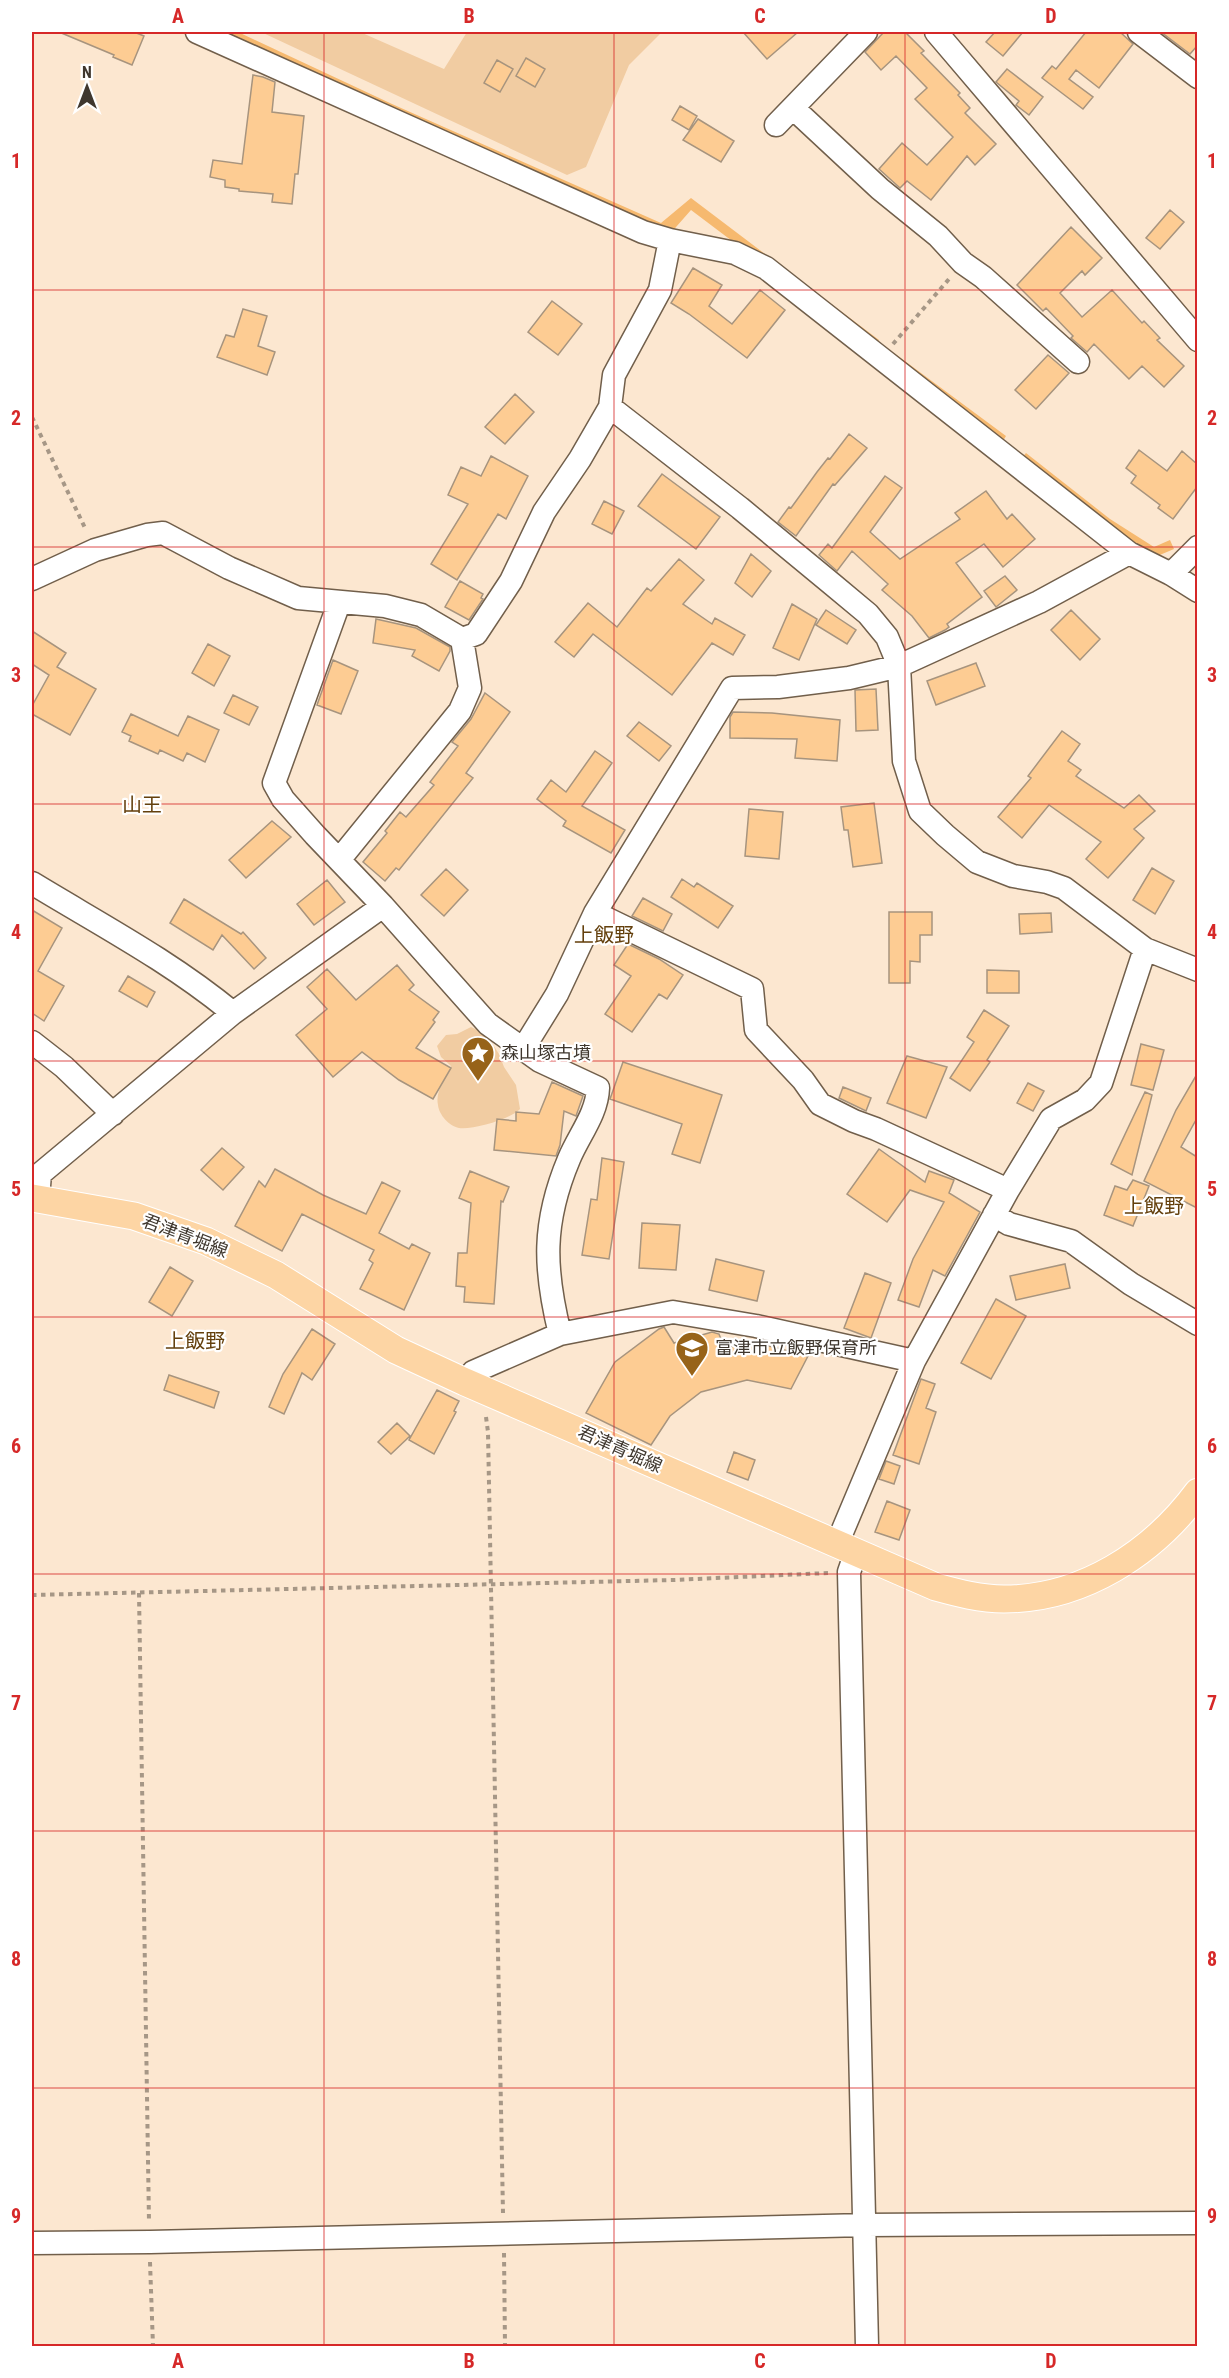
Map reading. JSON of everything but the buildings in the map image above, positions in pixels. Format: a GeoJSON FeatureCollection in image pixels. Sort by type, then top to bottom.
{"type":"FeatureCollection","features":[{"type":"Feature","properties":{"kind":"main road","name":"君津青堀線"},"geometry":{"type":"LineString","coordinates":[[35,1198],[134,1216],[206,1241],[276,1275],[396,1350],[847,1556],[969,1596],[1003,1599],[1037,1597],[1070,1590],[1101,1576],[1131,1559],[1180,1517],[1197,1492]]}},
{"type":"Feature","properties":{"kind":"street"},"geometry":{"type":"LineString","coordinates":[[197,32],[643,232],[735,253],[766,268],[1129,553],[1171,574],[1197,591]]}},
{"type":"Feature","properties":{"kind":"street"},"geometry":{"type":"LineString","coordinates":[[776,125],[866,32]]}},
{"type":"Feature","properties":{"kind":"street"},"geometry":{"type":"LineString","coordinates":[[936,32],[1197,340]]}},
{"type":"Feature","properties":{"kind":"street"},"geometry":{"type":"LineString","coordinates":[[1139,32],[1197,77]]}},
{"type":"Feature","properties":{"kind":"street"},"geometry":{"type":"LineString","coordinates":[[793,108],[880,189],[938,236],[963,263],[983,277],[1078,362]]}},
{"type":"Feature","properties":{"kind":"street"},"geometry":{"type":"LineString","coordinates":[[32,579],[95,550],[147,535],[163,533],[229,568],[298,598],[385,606],[421,615],[462,639],[476,634],[511,581],[544,513],[580,459],[610,407],[614,375],[660,290],[670,240]]}},
{"type":"Feature","properties":{"kind":"street"},"geometry":{"type":"LineString","coordinates":[[610,407],[740,508],[868,614],[887,637],[900,666],[904,760],[920,811],[977,862],[1013,876],[1047,882],[1064,888],[1144,949],[1197,970]]}},
{"type":"Feature","properties":{"kind":"street"},"geometry":{"type":"LineString","coordinates":[[1171,574],[1197,547]]}},
{"type":"Feature","properties":{"kind":"street"},"geometry":{"type":"LineString","coordinates":[[523,1049],[557,994],[595,914],[732,688],[777,687],[849,678],[900,666],[1039,602],[1129,553]]}},
{"type":"Feature","properties":{"kind":"street"},"geometry":{"type":"LineString","coordinates":[[339,603],[274,783],[283,799],[383,906],[488,1024],[540,1061],[598,1088],[598,1100],[569,1158],[550,1218],[548,1274],[560,1334]]}},
{"type":"Feature","properties":{"kind":"street"},"geometry":{"type":"LineString","coordinates":[[339,860],[460,711],[470,688],[462,639]]}},
{"type":"Feature","properties":{"kind":"street"},"geometry":{"type":"LineString","coordinates":[[32,884],[154,954],[200,985],[233,1013]]}},
{"type":"Feature","properties":{"kind":"street"},"geometry":{"type":"LineString","coordinates":[[35,1198],[40,1174],[233,1013],[383,906]]}},
{"type":"Feature","properties":{"kind":"street"},"geometry":{"type":"LineString","coordinates":[[595,914],[752,989],[756,1030],[802,1080],[820,1104],[1008,1190]]}},
{"type":"Feature","properties":{"kind":"street"},"geometry":{"type":"LineString","coordinates":[[867,2346],[847,1556],[914,1361],[1008,1190],[1051,1119],[1085,1100],[1101,1083],[1144,949]]}},
{"type":"Feature","properties":{"kind":"street"},"geometry":{"type":"LineString","coordinates":[[32,1042],[64,1067],[113,1114]]}},
{"type":"Feature","properties":{"kind":"street"},"geometry":{"type":"LineString","coordinates":[[994,1215],[1009,1224],[1071,1241],[1131,1284],[1197,1324]]}},
{"type":"Feature","properties":{"kind":"street"},"geometry":{"type":"LineString","coordinates":[[474,1386],[473,1372],[560,1334],[673,1312],[756,1326],[914,1361]]}},
{"type":"Feature","properties":{"kind":"street"},"geometry":{"type":"LineString","coordinates":[[32,2243],[864,2225],[1197,2223]]}},
{"type":"Feature","properties":{"kind":"path"},"geometry":{"type":"LineString","coordinates":[[880,358],[963,263]]}},
{"type":"Feature","properties":{"kind":"path"},"geometry":{"type":"LineString","coordinates":[[32,417],[95,550]]}},
{"type":"Feature","properties":{"kind":"path"},"geometry":{"type":"LineString","coordinates":[[474,1386],[488,1432],[489,1584],[505,2346]]}},
{"type":"Feature","properties":{"kind":"path"},"geometry":{"type":"LineString","coordinates":[[32,1595],[673,1580],[847,1556]]}},
{"type":"Feature","properties":{"kind":"path"},"geometry":{"type":"LineString","coordinates":[[139,1593],[153,2346]]}},
{"type":"Feature","properties":{"kind":"shaded area"},"geometry":{"type":"Polygon","coordinates":[[[218,32],[238,32],[392,104],[661,223],[691,198],[879,340],[874,348],[691,210],[669,235],[218,32]]]}},
{"type":"Feature","properties":{"kind":"shaded area"},"geometry":{"type":"Polygon","coordinates":[[[261,32],[360,32],[444,69],[467,32],[662,32],[629,65],[586,167],[567,175],[261,32]]]}},
{"type":"Feature","properties":{"kind":"shaded area"},"geometry":{"type":"Polygon","coordinates":[[[894,353],[1006,436],[1000,446],[888,359],[894,353]]]}},
{"type":"Feature","properties":{"kind":"shaded area"},"geometry":{"type":"Polygon","coordinates":[[[1026,453],[1110,519],[1154,547],[1170,540],[1174,549],[1155,557],[1109,528],[1020,460],[1026,453]]]}},
{"type":"Feature","properties":{"kind":"shaded area"},"geometry":{"type":"Polygon","coordinates":[[[471,1027],[486,1034],[499,1054],[504,1067],[516,1085],[520,1109],[491,1123],[459,1128],[448,1122],[439,1109],[437,1100],[439,1090],[451,1066],[441,1057],[437,1046],[446,1035],[457,1034],[471,1027]]]}},
{"type":"Feature","properties":{"kind":"place","name":"森山塚古墳"},"geometry":{"type":"Point","coordinates":[478,1082]}},
{"type":"Feature","properties":{"kind":"place","name":"富津市立飯野保育所"},"geometry":{"type":"Point","coordinates":[692,1377]}},
{"type":"Feature","properties":{"kind":"district","name":"山王"},"geometry":{"type":"Point","coordinates":[142,805]}},
{"type":"Feature","properties":{"kind":"district","name":"上飯野"},"geometry":{"type":"Point","coordinates":[604,935]}},
{"type":"Feature","properties":{"kind":"district","name":"上飯野"},"geometry":{"type":"Point","coordinates":[1154,1206]}},
{"type":"Feature","properties":{"kind":"district","name":"上飯野"},"geometry":{"type":"Point","coordinates":[195,1341]}}]}
